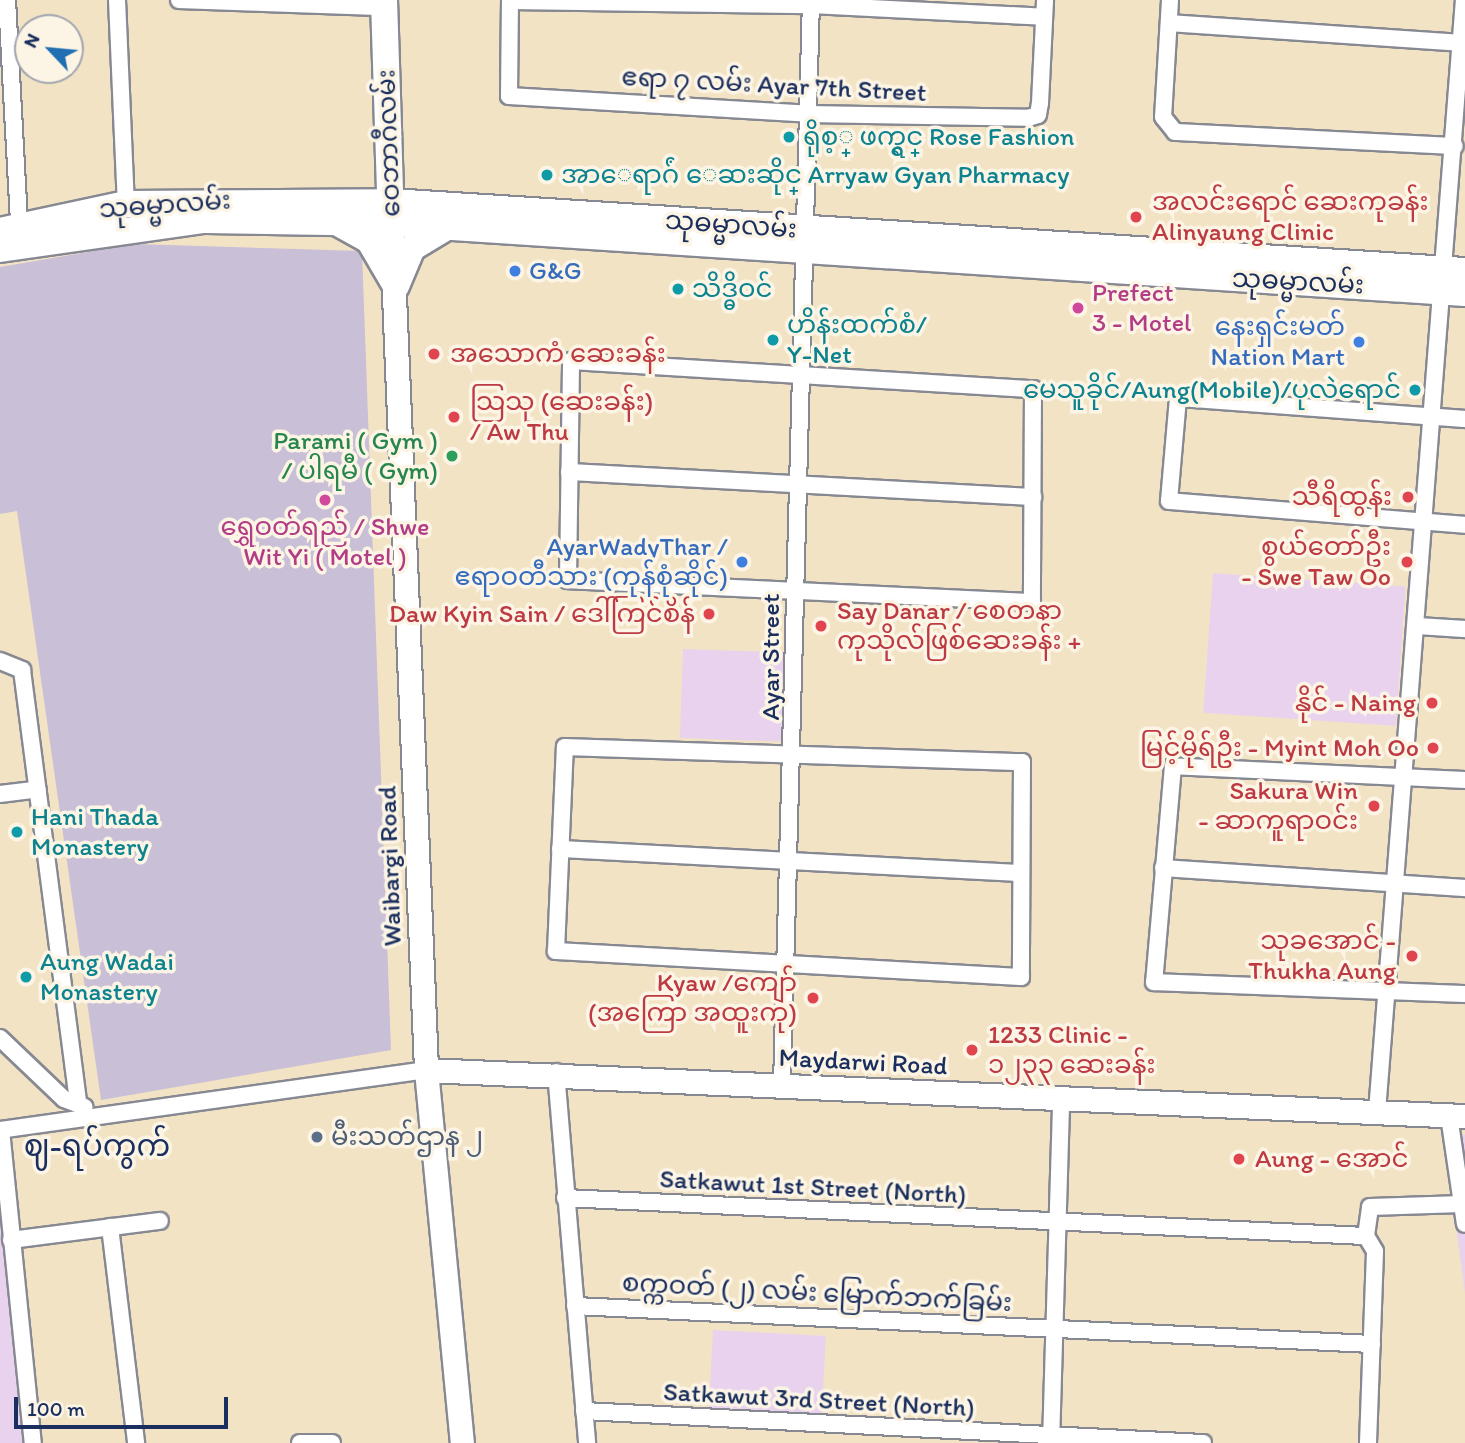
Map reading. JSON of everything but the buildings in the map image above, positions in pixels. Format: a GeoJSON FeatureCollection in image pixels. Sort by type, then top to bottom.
{"type":"FeatureCollection","features":[{"type":"Feature","properties":{"kind":"main road","name":"ဝေဘာဂီလမ်း"},"geometry":{"type":"LineString","coordinates":[[384,3],[391,213]]}},
{"type":"Feature","properties":{"kind":"main road"},"geometry":{"type":"LineString","coordinates":[[389,143],[372,184],[334,212],[369,240],[396,286]]}},
{"type":"Feature","properties":{"kind":"main road"},"geometry":{"type":"LineString","coordinates":[[389,143],[408,180],[450,215],[411,248],[396,286]]}},
{"type":"Feature","properties":{"kind":"main road","name":"သုဓမ္မာလမ်း"},"geometry":{"type":"LineString","coordinates":[[10,228],[126,204],[450,215],[803,241],[1455,281]]}},
{"type":"Feature","properties":{"kind":"main road","name":"သုဓမ္မာလမ်း"},"geometry":{"type":"LineString","coordinates":[[0,249],[204,220],[334,212]]}},
{"type":"Feature","properties":{"kind":"street"},"geometry":{"type":"LineString","coordinates":[[7,0],[10,228]]}},
{"type":"Feature","properties":{"kind":"street"},"geometry":{"type":"LineString","coordinates":[[117,0],[126,204]]}},
{"type":"Feature","properties":{"kind":"street"},"geometry":{"type":"LineString","coordinates":[[178,0],[384,3]]}},
{"type":"Feature","properties":{"kind":"street"},"geometry":{"type":"LineString","coordinates":[[510,1],[811,2],[1044,17],[1045,0]]}},
{"type":"Feature","properties":{"kind":"street"},"geometry":{"type":"LineString","coordinates":[[1170,0],[1166,126],[1175,132],[1455,146]]}},
{"type":"Feature","properties":{"kind":"street"},"geometry":{"type":"LineString","coordinates":[[1377,1112],[1407,776],[1434,417],[1455,281],[1455,146],[1464,0]]}},
{"type":"Feature","properties":{"kind":"street","name":"ဧရာ ၇ လမ်း Ayar 7th Street"},"geometry":{"type":"LineString","coordinates":[[510,1],[509,96],[808,114],[1038,115],[1044,17]]}},
{"type":"Feature","properties":{"kind":"street","name":"Ayar Street"},"geometry":{"type":"LineString","coordinates":[[782,1085],[795,754],[796,481],[811,2]]}},
{"type":"Feature","properties":{"kind":"street"},"geometry":{"type":"LineString","coordinates":[[1169,23],[1463,43]]}},
{"type":"Feature","properties":{"kind":"street","name":"ဝေဘာဂီလမ်း"},"geometry":{"type":"LineString","coordinates":[[391,213],[396,286]]}},
{"type":"Feature","properties":{"kind":"street","name":"Waibargi Road"},"geometry":{"type":"LineString","coordinates":[[396,286],[426,1070],[462,1443]]}},
{"type":"Feature","properties":{"kind":"street"},"geometry":{"type":"LineString","coordinates":[[571,361],[800,373],[1033,389],[1032,602],[568,580],[571,361]]}},
{"type":"Feature","properties":{"kind":"street"},"geometry":{"type":"LineString","coordinates":[[1465,419],[1178,398],[1169,501],[1465,525]]}},
{"type":"Feature","properties":{"kind":"street"},"geometry":{"type":"LineString","coordinates":[[569,472],[796,481],[1033,498]]}},
{"type":"Feature","properties":{"kind":"street"},"geometry":{"type":"LineString","coordinates":[[1418,626],[1465,629]]}},
{"type":"Feature","properties":{"kind":"street"},"geometry":{"type":"LineString","coordinates":[[0,661],[22,670],[78,1103]]}},
{"type":"Feature","properties":{"kind":"street"},"geometry":{"type":"LineString","coordinates":[[565,747],[795,754],[1022,762],[1021,977],[785,967],[556,951],[565,747]]}},
{"type":"Feature","properties":{"kind":"street"},"geometry":{"type":"LineString","coordinates":[[1465,780],[1173,765],[1153,982],[1387,988],[1465,993]]}},
{"type":"Feature","properties":{"kind":"street"},"geometry":{"type":"LineString","coordinates":[[0,794],[38,789]]}},
{"type":"Feature","properties":{"kind":"street"},"geometry":{"type":"LineString","coordinates":[[561,849],[1020,873]]}},
{"type":"Feature","properties":{"kind":"street"},"geometry":{"type":"LineString","coordinates":[[1163,867],[1465,888]]}},
{"type":"Feature","properties":{"kind":"street"},"geometry":{"type":"LineString","coordinates":[[0,1038],[64,1100],[78,1103],[103,1115]]}},
{"type":"Feature","properties":{"kind":"street"},"geometry":{"type":"LineString","coordinates":[[33,1443],[0,1130],[426,1070]]}},
{"type":"Feature","properties":{"kind":"street","name":"Maydarwi Road"},"geometry":{"type":"LineString","coordinates":[[426,1070],[556,1072],[1062,1102],[1457,1116]]}},
{"type":"Feature","properties":{"kind":"street"},"geometry":{"type":"LineString","coordinates":[[556,1072],[587,1443]]}},
{"type":"Feature","properties":{"kind":"street"},"geometry":{"type":"LineString","coordinates":[[1051,1440],[1057,1328],[1062,1102]]}},
{"type":"Feature","properties":{"kind":"street"},"geometry":{"type":"LineString","coordinates":[[1457,1116],[1465,1224]]}},
{"type":"Feature","properties":{"kind":"street","name":"Satkawut 1st Street (North)"},"geometry":{"type":"LineString","coordinates":[[565,1198],[1058,1224],[1366,1236]]}},
{"type":"Feature","properties":{"kind":"street"},"geometry":{"type":"LineString","coordinates":[[1368,1443],[1375,1251],[1366,1236],[1374,1204],[1462,1204]]}},
{"type":"Feature","properties":{"kind":"street"},"geometry":{"type":"LineString","coordinates":[[11,1240],[160,1221]]}},
{"type":"Feature","properties":{"kind":"street"},"geometry":{"type":"LineString","coordinates":[[110,1227],[135,1443]]}},
{"type":"Feature","properties":{"kind":"street","name":"စက္ကဝတ် (၂) လမ်း မြောက်ဘက်ခြမ်း"},"geometry":{"type":"LineString","coordinates":[[575,1306],[1372,1344]]}},
{"type":"Feature","properties":{"kind":"street","name":"Satkawut 3rd Street (North)"},"geometry":{"type":"LineString","coordinates":[[584,1411],[1051,1440],[1203,1443]]}},
{"type":"Feature","properties":{"kind":"street"},"geometry":{"type":"LineString","coordinates":[[300,1443],[332,1443]]}},
{"type":"Feature","properties":{"kind":"shaded area"},"geometry":{"type":"Polygon","coordinates":[[[135,244],[362,251],[391,1050],[101,1100],[17,511],[0,514],[0,267],[135,244]]]}},
{"type":"Feature","properties":{"kind":"shaded area"},"geometry":{"type":"Polygon","coordinates":[[[1213,573],[1406,586],[1396,726],[1203,713],[1213,573]]]}},
{"type":"Feature","properties":{"kind":"shaded area"},"geometry":{"type":"Polygon","coordinates":[[[683,649],[785,653],[782,742],[680,738],[683,649]]]}},
{"type":"Feature","properties":{"kind":"shaded area"},"geometry":{"type":"Polygon","coordinates":[[[1443,1134],[1465,1135],[1465,1293],[1443,1134]]]}},
{"type":"Feature","properties":{"kind":"shaded area"},"geometry":{"type":"Polygon","coordinates":[[[0,1215],[23,1443],[0,1443],[0,1215]]]}},
{"type":"Feature","properties":{"kind":"shaded area"},"geometry":{"type":"Polygon","coordinates":[[[713,1330],[826,1336],[822,1419],[709,1413],[713,1330]]]}},
{"type":"Feature","properties":{"kind":"place","name":"ရိုစ့္ ဖက္ရွင္ Rose Fashion"},"geometry":{"type":"Point","coordinates":[789,137]}},
{"type":"Feature","properties":{"kind":"place","name":"အာေရာဂ်ံ ေဆးဆိုင္ Arryaw Gyan Pharmacy"},"geometry":{"type":"Point","coordinates":[547,175]}},
{"type":"Feature","properties":{"kind":"place","name":"အလင်းရောင် ဆေးကုခန်း Alinyaung Clinic"},"geometry":{"type":"Point","coordinates":[1136,217]}},
{"type":"Feature","properties":{"kind":"place","name":"G&G"},"geometry":{"type":"Point","coordinates":[515,271]}},
{"type":"Feature","properties":{"kind":"place","name":"သိဒ္ဓိဝင်"},"geometry":{"type":"Point","coordinates":[678,289]}},
{"type":"Feature","properties":{"kind":"place","name":"Prefect 3 - Motel"},"geometry":{"type":"Point","coordinates":[1078,308]}},
{"type":"Feature","properties":{"kind":"place","name":"ဟိန်းထက်စံ/ Y-Net"},"geometry":{"type":"Point","coordinates":[773,340]}},
{"type":"Feature","properties":{"kind":"place","name":"နေးရှင်းမတ် Nation Mart"},"geometry":{"type":"Point","coordinates":[1359,342]}},
{"type":"Feature","properties":{"kind":"place","name":"အသောကံ ဆေးခန်း"},"geometry":{"type":"Point","coordinates":[434,354]}},
{"type":"Feature","properties":{"kind":"place","name":"မေသူခိုင်/Aung(Mobile)/ပုလဲရောင်"},"geometry":{"type":"Point","coordinates":[1415,390]}},
{"type":"Feature","properties":{"kind":"place","name":"သြသု (ဆေးခန်း) / Aw Thu"},"geometry":{"type":"Point","coordinates":[454,417]}},
{"type":"Feature","properties":{"kind":"place","name":"Parami ( Gym ) / ပါရမီ ( Gym)"},"geometry":{"type":"Point","coordinates":[452,456]}},
{"type":"Feature","properties":{"kind":"place","name":"သီရိထွန်း"},"geometry":{"type":"Point","coordinates":[1408,497]}},
{"type":"Feature","properties":{"kind":"place","name":"ရွှေဝတ်ရည် / Shwe Wit Yi ( Motel )"},"geometry":{"type":"Point","coordinates":[325,500]}},
{"type":"Feature","properties":{"kind":"place","name":"AyarWadyThar / ဧရာဝတီသား (ကုန်စုံဆိုင်)"},"geometry":{"type":"Point","coordinates":[742,562]}},
{"type":"Feature","properties":{"kind":"place","name":"စွယ်တော်ဦး - Swe Taw Oo"},"geometry":{"type":"Point","coordinates":[1407,562]}},
{"type":"Feature","properties":{"kind":"place","name":"Daw Kyin Sain / ဒေါ်ကြင်စိန်"},"geometry":{"type":"Point","coordinates":[709,614]}},
{"type":"Feature","properties":{"kind":"place","name":"Say Danar / စေတနာ ကုသိုလ်ဖြစ်ဆေးခန်း +"},"geometry":{"type":"Point","coordinates":[821,626]}},
{"type":"Feature","properties":{"kind":"place","name":"နိုင် - Naing"},"geometry":{"type":"Point","coordinates":[1432,703]}},
{"type":"Feature","properties":{"kind":"place","name":"မြင့်မိုရ်ဦး - Myint Moh Oo"},"geometry":{"type":"Point","coordinates":[1433,748]}},
{"type":"Feature","properties":{"kind":"place","name":"Sakura Win - ဆာကူရာဝင်း"},"geometry":{"type":"Point","coordinates":[1374,806]}},
{"type":"Feature","properties":{"kind":"place","name":"Hani Thada Monastery"},"geometry":{"type":"Point","coordinates":[17,832]}},
{"type":"Feature","properties":{"kind":"place","name":"သုခအောင် - Thukha Aung"},"geometry":{"type":"Point","coordinates":[1412,956]}},
{"type":"Feature","properties":{"kind":"place","name":"Aung Wadai Monastery"},"geometry":{"type":"Point","coordinates":[26,977]}},
{"type":"Feature","properties":{"kind":"place","name":"Kyaw /ကျော် (အကြော အထူးကု)"},"geometry":{"type":"Point","coordinates":[813,998]}},
{"type":"Feature","properties":{"kind":"place","name":"1233 Clinic - ၁၂၃၃ ဆေးခန်း"},"geometry":{"type":"Point","coordinates":[972,1050]}},
{"type":"Feature","properties":{"kind":"place","name":"မီးသတ်ဌာန ၂"},"geometry":{"type":"Point","coordinates":[317,1137]}},
{"type":"Feature","properties":{"kind":"place","name":"Aung - အောင်"},"geometry":{"type":"Point","coordinates":[1239,1159]}},
{"type":"Feature","properties":{"kind":"district","name":"ဈ-ရပ်ကွက်"},"geometry":{"type":"Point","coordinates":[97,1146]}}]}
